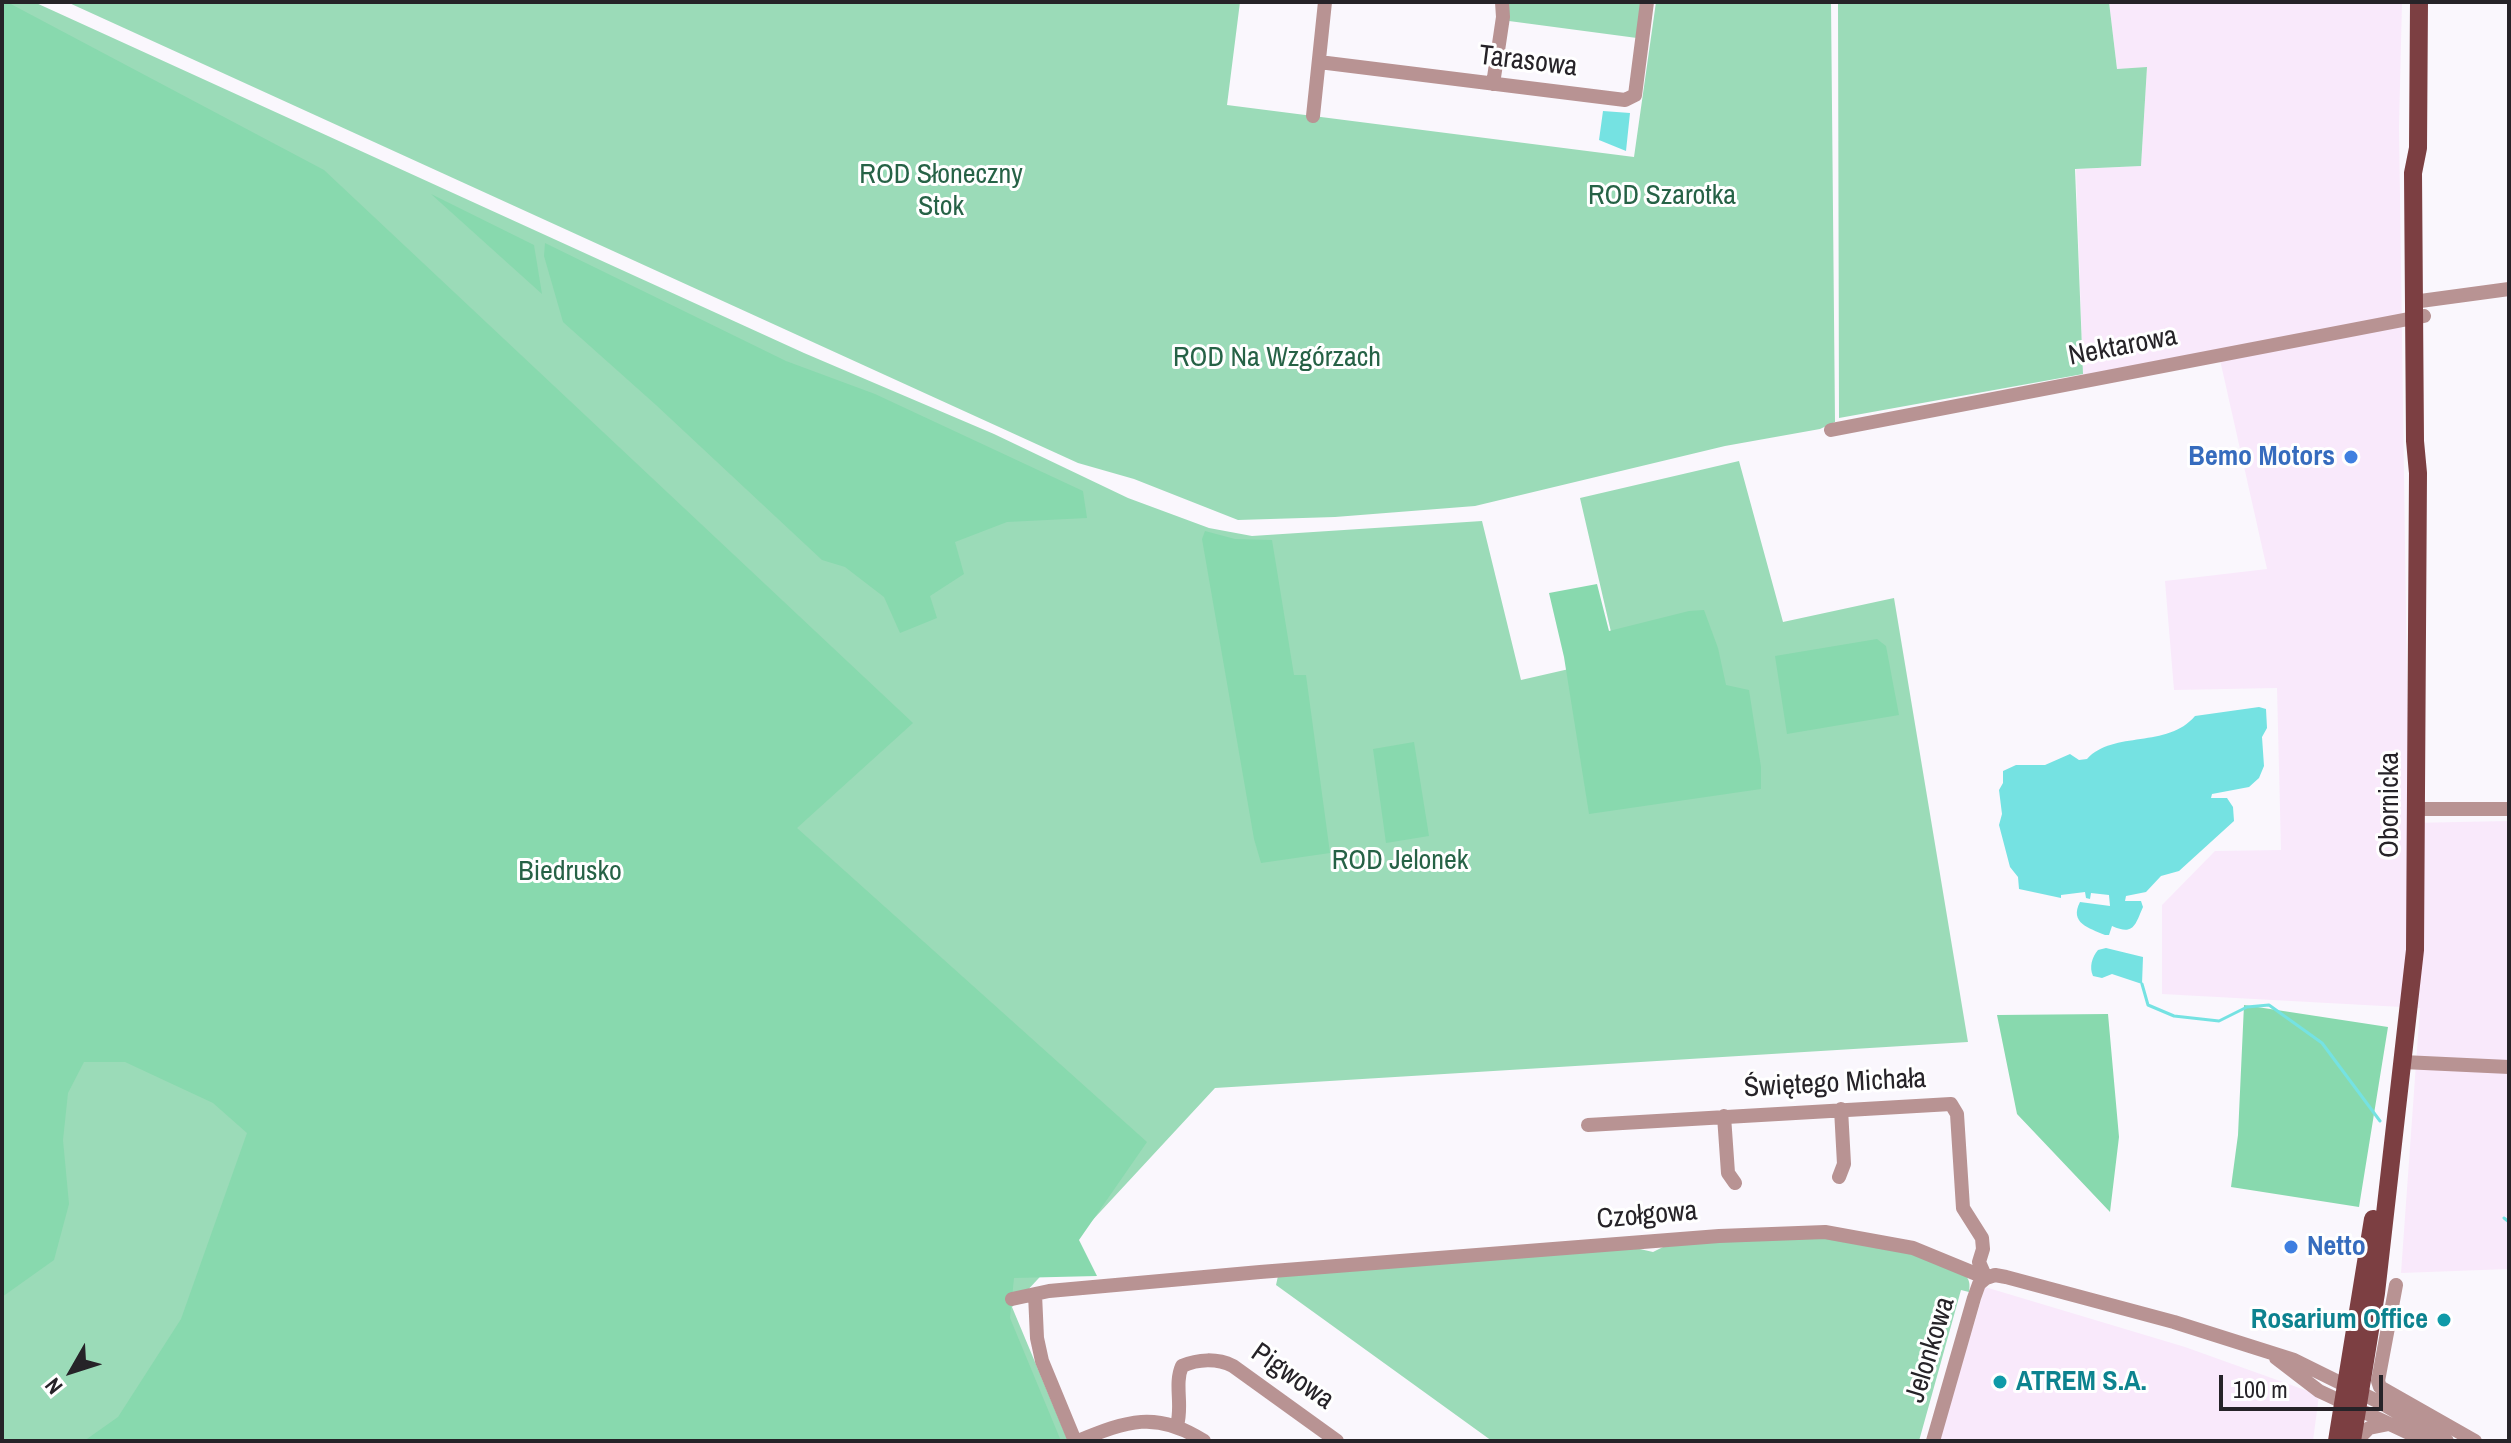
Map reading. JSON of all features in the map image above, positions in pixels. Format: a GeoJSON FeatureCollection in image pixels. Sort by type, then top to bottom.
{"type":"FeatureCollection","features":[{"type":"Feature","properties":{"kind":"main road","name":"Obornicka"},"geometry":{"type":"LineString","coordinates":[[2337,1441],[2355,1393],[2378,1280],[2415,950],[2418,473],[2415,441],[2419,309],[2413,173],[2418,148],[2419,2]]}},
{"type":"Feature","properties":{"kind":"main road","name":"Obornicka"},"geometry":{"type":"LineString","coordinates":[[2354,1441],[2353,1349],[2376,1200],[2393,1134]]}},
{"type":"Feature","properties":{"kind":"street"},"geometry":{"type":"LineString","coordinates":[[1313,116],[1325,2]]}},
{"type":"Feature","properties":{"kind":"street"},"geometry":{"type":"LineString","coordinates":[[1493,84],[1503,17],[1502,2]]}},
{"type":"Feature","properties":{"kind":"street","name":"Tarasowa"},"geometry":{"type":"LineString","coordinates":[[1319,62],[1630,99],[1635,95],[1647,2]]}},
{"type":"Feature","properties":{"kind":"street","name":"Nektarowa"},"geometry":{"type":"LineString","coordinates":[[1831,430],[2509,289]]}},
{"type":"Feature","properties":{"kind":"street"},"geometry":{"type":"LineString","coordinates":[[2418,809],[2509,809]]}},
{"type":"Feature","properties":{"kind":"street"},"geometry":{"type":"LineString","coordinates":[[2403,1062],[2509,1067]]}},
{"type":"Feature","properties":{"kind":"street","name":"Świętego Michała"},"geometry":{"type":"LineString","coordinates":[[1588,1125],[1951,1104],[1955,1109],[1963,1208],[1982,1238],[1979,1262],[1986,1278]]}},
{"type":"Feature","properties":{"kind":"street"},"geometry":{"type":"LineString","coordinates":[[1839,1177],[1844,1164],[1841,1109]]}},
{"type":"Feature","properties":{"kind":"street"},"geometry":{"type":"LineString","coordinates":[[1724,1116],[1728,1173],[1735,1183]]}},
{"type":"Feature","properties":{"kind":"street","name":"Czołgowa"},"geometry":{"type":"LineString","coordinates":[[1012,1299],[1035,1294],[1260,1272],[1719,1236],[1825,1232],[1913,1248],[1986,1278],[1995,1275],[2006,1277],[2174,1322],[2294,1360],[2355,1393]]}},
{"type":"Feature","properties":{"kind":"street","name":"Jelonkowa"},"geometry":{"type":"LineString","coordinates":[[1933,1441],[1974,1298],[1979,1284],[1986,1278]]}},
{"type":"Feature","properties":{"kind":"street"},"geometry":{"type":"LineString","coordinates":[[2396,1285],[2379,1385],[2475,1441]]}},
{"type":"Feature","properties":{"kind":"street"},"geometry":{"type":"LineString","coordinates":[[1035,1294],[1037,1338],[1042,1361],[1077,1441],[1121,1424],[1135,1422],[1177,1425],[1204,1441]]}},
{"type":"Feature","properties":{"kind":"street"},"geometry":{"type":"LineString","coordinates":[[2323,1374],[2337,1371],[2353,1349]]}},
{"type":"Feature","properties":{"kind":"street","name":"Czołgowa"},"geometry":{"type":"LineString","coordinates":[[2269,1353],[2319,1391],[2355,1393]]}},
{"type":"Feature","properties":{"kind":"street","name":"Pigwowa"},"geometry":{"type":"LineString","coordinates":[[1177,1425],[1182,1411],[1178,1374],[1182,1366],[1191,1362],[1221,1360],[1337,1441]]}},
{"type":"Feature","properties":{"kind":"street"},"geometry":{"type":"LineString","coordinates":[[2355,1393],[2389,1424],[2426,1441]]}},
{"type":"Feature","properties":{"kind":"street"},"geometry":{"type":"LineString","coordinates":[[2355,1393],[2447,1441]]}},
{"type":"Feature","properties":{"kind":"street"},"geometry":{"type":"LineString","coordinates":[[2354,1441],[2369,1428],[2389,1424]]}},
{"type":"Feature","properties":{"kind":"shaded area"},"geometry":{"type":"Polygon","coordinates":[[[2109,2],[2402,2],[2399,127],[2409,823],[2509,821],[2509,1269],[2401,1273],[2420,1008],[2162,994],[2162,905],[2215,851],[2281,850],[2277,688],[2174,690],[2165,581],[2267,569],[2218,351],[2083,375],[2076,169],[2141,166],[2147,68],[2117,69],[2109,2]]]}},
{"type":"Feature","properties":{"kind":"shaded area"},"geometry":{"type":"Polygon","coordinates":[[[1985,1287],[2185,1347],[2319,1395],[2313,1441],[1939,1441],[1985,1287]]]}},
{"type":"Feature","properties":{"kind":"green space","name":"Biedrusko"},"geometry":{"type":"Polygon","coordinates":[[[2,2],[34,2],[804,353],[994,434],[1128,498],[1209,528],[1252,536],[1482,521],[1521,680],[1617,658],[1580,498],[1739,461],[1783,622],[1894,598],[1968,1042],[1215,1088],[1012,1307],[1068,1441],[2,1441],[2,2]]]}},
{"type":"Feature","properties":{"kind":"green space","name":"Biedrusko"},"geometry":{"type":"Polygon","coordinates":[[[2,2],[324,170],[913,723],[797,828],[1147,1142],[1079,1240],[1097,1276],[1014,1278],[1010,1318],[1061,1441],[84,1441],[118,1417],[181,1319],[247,1133],[213,1103],[125,1062],[84,1062],[68,1093],[63,1140],[69,1204],[54,1260],[2,1297],[2,2]]]}},
{"type":"Feature","properties":{"kind":"green space"},"geometry":{"type":"Polygon","coordinates":[[[67,2],[1240,2],[1227,105],[1634,157],[1656,2],[1831,2],[1835,422],[1820,429],[1725,446],[1475,506],[1335,517],[1238,520],[1134,479],[1078,463],[67,2]]]}},
{"type":"Feature","properties":{"kind":"green space"},"geometry":{"type":"Polygon","coordinates":[[[1509,2],[1642,2],[1637,38],[1509,21],[1509,2]]]}},
{"type":"Feature","properties":{"kind":"green space"},"geometry":{"type":"Polygon","coordinates":[[[1838,2],[2109,2],[2117,69],[2147,67],[2141,166],[2075,169],[2083,374],[1839,418],[1838,2]]]}},
{"type":"Feature","properties":{"kind":"green space"},"geometry":{"type":"Polygon","coordinates":[[[431,194],[534,245],[542,294],[431,194]]]}},
{"type":"Feature","properties":{"kind":"green space"},"geometry":{"type":"Polygon","coordinates":[[[545,243],[786,361],[875,394],[1083,491],[1087,518],[1007,522],[955,542],[964,574],[930,596],[937,618],[900,633],[884,597],[845,567],[822,560],[563,322],[544,256],[545,243]]]}},
{"type":"Feature","properties":{"kind":"green space"},"geometry":{"type":"Polygon","coordinates":[[[1205,531],[1235,539],[1272,540],[1294,675],[1306,675],[1330,853],[1261,863],[1254,839],[1202,539],[1205,531]]]}},
{"type":"Feature","properties":{"kind":"green space"},"geometry":{"type":"Polygon","coordinates":[[[1597,584],[1609,631],[1704,610],[1718,648],[1726,685],[1749,690],[1761,767],[1761,789],[1589,814],[1564,657],[1549,593],[1597,584]]]}},
{"type":"Feature","properties":{"kind":"green space"},"geometry":{"type":"Polygon","coordinates":[[[1877,639],[1886,646],[1899,715],[1787,734],[1775,656],[1877,639]]]}},
{"type":"Feature","properties":{"kind":"green space"},"geometry":{"type":"Polygon","coordinates":[[[1414,742],[1429,836],[1386,843],[1373,749],[1414,742]]]}},
{"type":"Feature","properties":{"kind":"green space"},"geometry":{"type":"Polygon","coordinates":[[[2244,1005],[2388,1027],[2359,1207],[2231,1187],[2238,1135],[2244,1005]]]}},
{"type":"Feature","properties":{"kind":"green space"},"geometry":{"type":"Polygon","coordinates":[[[2108,1014],[2119,1137],[2110,1212],[2017,1114],[1997,1015],[2108,1014]]]}},
{"type":"Feature","properties":{"kind":"green space"},"geometry":{"type":"Polygon","coordinates":[[[1824,1237],[1920,1255],[1954,1268],[1968,1279],[1969,1292],[1961,1290],[1919,1441],[1492,1441],[1276,1285],[1278,1276],[1631,1247],[1653,1252],[1663,1247],[1720,1240],[1824,1237]]]}},
{"type":"Feature","properties":{"kind":"water"},"geometry":{"type":"Polygon","coordinates":[[[1603,111],[1630,113],[1626,151],[1599,140],[1603,111]]]}},
{"type":"Feature","properties":{"kind":"water"},"geometry":{"type":"Polygon","coordinates":[[[2259,707],[2266,709],[2267,728],[2262,737],[2264,766],[2259,778],[2249,787],[2212,794],[2211,798],[2227,798],[2233,807],[2234,821],[2179,871],[2161,876],[2146,892],[2126,896],[2125,901],[2141,901],[2143,907],[2133,927],[2125,930],[2112,926],[2109,935],[2105,935],[2079,920],[2077,909],[2080,902],[2110,906],[2109,895],[2091,893],[2090,899],[2086,898],[2085,892],[2061,895],[2061,898],[2019,889],[2018,877],[2010,867],[1999,825],[2002,814],[1999,790],[2003,783],[2003,771],[2016,765],[2045,765],[2070,754],[2079,760],[2087,759],[2111,745],[2170,733],[2195,716],[2259,707]]]}},
{"type":"Feature","properties":{"kind":"water"},"geometry":{"type":"Polygon","coordinates":[[[2106,948],[2143,957],[2142,984],[2112,974],[2102,978],[2093,976],[2091,966],[2094,956],[2098,950],[2106,948]]]}},
{"type":"Feature","properties":{"kind":"waterway"},"geometry":{"type":"LineString","coordinates":[[2142,984],[2148,1005],[2174,1016],[2219,1021],[2247,1007],[2269,1005],[2322,1043],[2380,1121]]}},
{"type":"Feature","properties":{"kind":"waterway"},"geometry":{"type":"LineString","coordinates":[[2504,1218],[2509,1222]]}},
{"type":"Feature","properties":{"kind":"place","name":"Bemo Motors"},"geometry":{"type":"Point","coordinates":[2351,457]}},
{"type":"Feature","properties":{"kind":"place","name":"Netto"},"geometry":{"type":"Point","coordinates":[2291,1247]}},
{"type":"Feature","properties":{"kind":"place","name":"Rosarium Office"},"geometry":{"type":"Point","coordinates":[2444,1320]}},
{"type":"Feature","properties":{"kind":"place","name":"ATREM S.A."},"geometry":{"type":"Point","coordinates":[2000,1382]}},
{"type":"Feature","properties":{"kind":"park label","name":"ROD Słoneczny Stok"},"geometry":{"type":"Point","coordinates":[941,191]}},
{"type":"Feature","properties":{"kind":"park label","name":"ROD Szarotka"},"geometry":{"type":"Point","coordinates":[1662,196]}},
{"type":"Feature","properties":{"kind":"park label","name":"ROD Na Wzgórzach"},"geometry":{"type":"Point","coordinates":[1277,358]}},
{"type":"Feature","properties":{"kind":"park label","name":"ROD Jelonek"},"geometry":{"type":"Point","coordinates":[1400,861]}}]}
